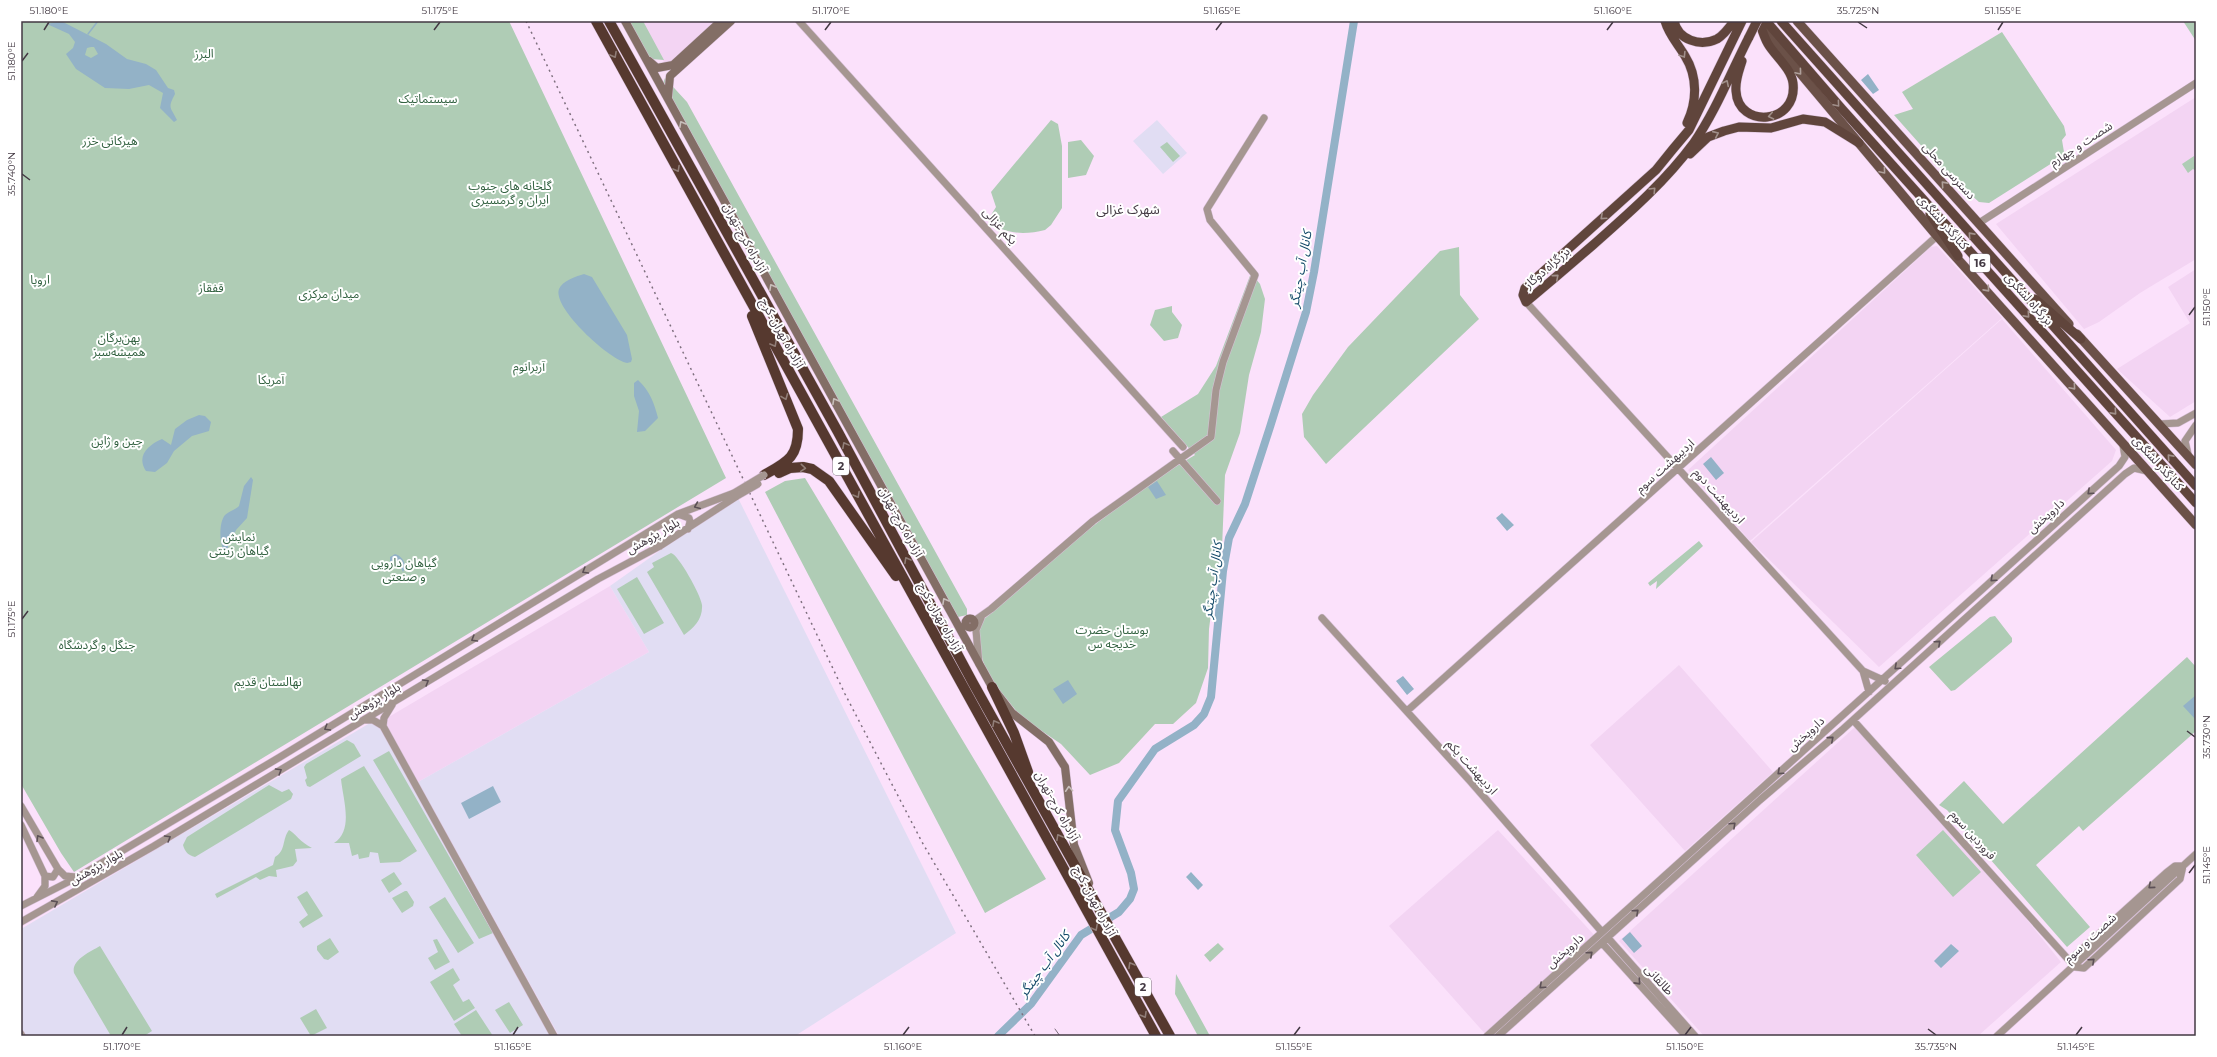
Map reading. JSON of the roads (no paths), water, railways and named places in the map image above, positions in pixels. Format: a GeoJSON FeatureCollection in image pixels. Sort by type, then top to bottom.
{"type":"FeatureCollection","features":[{"type":"Feature","properties":{"kind":"highway","name":"آزادراه تهران-کرج"},"geometry":{"type":"LineString","coordinates":[[596,21],[1156,1036]]}},
{"type":"Feature","properties":{"kind":"highway","name":"آزادراه کرج-تهران"},"geometry":{"type":"LineString","coordinates":[[609,21],[838,432],[972,683],[1170,1036]]}},
{"type":"Feature","properties":{"kind":"highway"},"geometry":{"type":"LineString","coordinates":[[1665,21],[1667,30],[1686,57],[1695,86],[1694,102],[1690,117],[1673,149]]}},
{"type":"Feature","properties":{"kind":"highway"},"geometry":{"type":"LineString","coordinates":[[1674,21],[1681,34],[1686,38],[1692,41],[1705,42],[1717,39],[1727,31],[1734,21]]}},
{"type":"Feature","properties":{"kind":"highway","name":"بزرگراه دوگاز"},"geometry":{"type":"LineString","coordinates":[[1742,21],[1688,130],[1651,174],[1525,288],[1523,295],[1526,302],[1649,194],[1675,166],[1693,143],[1713,109],[1749,36],[1760,23]]}},
{"type":"Feature","properties":{"kind":"highway","name":"بزرگراه لشگری"},"geometry":{"type":"LineString","coordinates":[[1781,21],[2196,486]]}},
{"type":"Feature","properties":{"kind":"highway"},"geometry":{"type":"LineString","coordinates":[[1749,36],[1736,79],[1736,92],[1739,103],[1746,112],[1757,117],[1769,118],[1778,115],[1790,102],[1793,81],[1768,44],[1760,23]]}},
{"type":"Feature","properties":{"kind":"highway","name":"بزرگراه لشگری"},"geometry":{"type":"LineString","coordinates":[[1760,23],[1907,182],[2196,503]]}},
{"type":"Feature","properties":{"kind":"highway"},"geometry":{"type":"LineString","coordinates":[[1675,166],[1708,137],[1724,130],[1739,127],[1771,128],[1803,119],[1825,122],[1859,143]]}},
{"type":"Feature","properties":{"kind":"highway"},"geometry":{"type":"LineString","coordinates":[[1907,182],[1958,256]]}},
{"type":"Feature","properties":{"kind":"highway"},"geometry":{"type":"LineString","coordinates":[[2001,268],[2081,338]]}},
{"type":"Feature","properties":{"kind":"highway"},"geometry":{"type":"LineString","coordinates":[[740,283],[798,429],[798,444],[790,460],[765,477]]}},
{"type":"Feature","properties":{"kind":"highway"},"geometry":{"type":"LineString","coordinates":[[765,477],[790,468],[803,467],[821,474],[829,481],[898,580],[913,594]]}},
{"type":"Feature","properties":{"kind":"highway"},"geometry":{"type":"LineString","coordinates":[[992,687],[1014,733],[1039,800]]}},
{"type":"Feature","properties":{"kind":"main road"},"geometry":{"type":"LineString","coordinates":[[625,21],[992,687],[1012,714],[1049,742],[1065,767],[1074,845],[1099,907]]}},
{"type":"Feature","properties":{"kind":"main road"},"geometry":{"type":"LineString","coordinates":[[668,97],[668,82],[676,67],[722,21]]}},
{"type":"Feature","properties":{"kind":"main road"},"geometry":{"type":"LineString","coordinates":[[647,59],[657,68],[676,67],[732,21]]}},
{"type":"Feature","properties":{"kind":"main road","name":"دسترسی محلی"},"geometry":{"type":"LineString","coordinates":[[1797,21],[2081,338]]}},
{"type":"Feature","properties":{"kind":"main road","name":"کنارگذر لشگری"},"geometry":{"type":"LineString","coordinates":[[1760,23],[1937,236],[1958,256],[2196,525]]}},
{"type":"Feature","properties":{"kind":"main road"},"geometry":{"type":"LineString","coordinates":[[2081,338],[2188,454],[2196,465]]}},
{"type":"Feature","properties":{"kind":"main road"},"geometry":{"type":"LineString","coordinates":[[957,624],[972,622]]}},
{"type":"Feature","properties":{"kind":"main road"},"geometry":{"type":"LineString","coordinates":[[963,635],[972,622]]}},
{"type":"Feature","properties":{"kind":"street","name":"یکم غزالی"},"geometry":{"type":"LineString","coordinates":[[799,21],[1183,447]]}},
{"type":"Feature","properties":{"kind":"street","name":"شصت و چهارم"},"geometry":{"type":"LineString","coordinates":[[1979,223],[2196,83]]}},
{"type":"Feature","properties":{"kind":"street"},"geometry":{"type":"LineString","coordinates":[[979,664],[976,630],[972,622],[1093,521],[1211,438],[1216,390],[1224,362],[1256,276],[1210,220],[1207,209],[1264,118]]}},
{"type":"Feature","properties":{"kind":"street","name":"اردیبهشت سوم"},"geometry":{"type":"LineString","coordinates":[[1407,711],[1937,236]]}},
{"type":"Feature","properties":{"kind":"street","name":"اردیبهشت دوم"},"geometry":{"type":"LineString","coordinates":[[1526,302],[1863,671],[1869,692]]}},
{"type":"Feature","properties":{"kind":"street"},"geometry":{"type":"LineString","coordinates":[[2160,424],[2178,423],[2196,413]]}},
{"type":"Feature","properties":{"kind":"street"},"geometry":{"type":"LineString","coordinates":[[2188,454],[2185,441],[2196,425]]}},
{"type":"Feature","properties":{"kind":"street"},"geometry":{"type":"LineString","coordinates":[[2122,441],[2126,454],[2119,466],[2123,467],[2124,474]]}},
{"type":"Feature","properties":{"kind":"street"},"geometry":{"type":"LineString","coordinates":[[1173,451],[1217,501]]}},
{"type":"Feature","properties":{"kind":"street","name":"داروپخش"},"geometry":{"type":"LineString","coordinates":[[1498,1036],[1502,1028],[1602,932],[2119,466]]}},
{"type":"Feature","properties":{"kind":"street","name":"داروپخش"},"geometry":{"type":"LineString","coordinates":[[1487,1036],[1502,1028],[1605,940],[1760,800],[1853,720],[2124,474],[2138,468],[2152,474]]}},
{"type":"Feature","properties":{"kind":"street"},"geometry":{"type":"LineString","coordinates":[[736,494],[765,477]]}},
{"type":"Feature","properties":{"kind":"street","name":"بلوار پژوهش"},"geometry":{"type":"LineString","coordinates":[[21,906],[78,877],[678,514],[736,494]]}},
{"type":"Feature","properties":{"kind":"street","name":"بلوار پژوهش"},"geometry":{"type":"LineString","coordinates":[[21,922],[99,879],[598,579],[660,546],[688,529],[736,494]]}},
{"type":"Feature","properties":{"kind":"street"},"geometry":{"type":"LineString","coordinates":[[678,514],[689,518],[688,529]]}},
{"type":"Feature","properties":{"kind":"street"},"geometry":{"type":"LineString","coordinates":[[651,531],[651,541],[660,546]]}},
{"type":"Feature","properties":{"kind":"street","name":"اردیبهشت یکم"},"geometry":{"type":"LineString","coordinates":[[1322,618],[1407,711],[1602,932]]}},
{"type":"Feature","properties":{"kind":"street","name":"اردیبهشت دوم"},"geometry":{"type":"LineString","coordinates":[[1863,671],[1884,679]]}},
{"type":"Feature","properties":{"kind":"street"},"geometry":{"type":"LineString","coordinates":[[1884,679],[1889,687]]}},
{"type":"Feature","properties":{"kind":"street"},"geometry":{"type":"LineString","coordinates":[[383,726],[384,718],[394,702]]}},
{"type":"Feature","properties":{"kind":"street"},"geometry":{"type":"LineString","coordinates":[[364,720],[373,720],[383,726],[554,1036]]}},
{"type":"Feature","properties":{"kind":"street","name":"فروردین سوم"},"geometry":{"type":"LineString","coordinates":[[1853,720],[2075,966]]}},
{"type":"Feature","properties":{"kind":"street"},"geometry":{"type":"LineString","coordinates":[[21,806],[58,869],[65,876],[78,877]]}},
{"type":"Feature","properties":{"kind":"street"},"geometry":{"type":"LineString","coordinates":[[21,825],[45,876],[45,886],[34,900]]}},
{"type":"Feature","properties":{"kind":"street","name":"شصت و سوم"},"geometry":{"type":"LineString","coordinates":[[1997,1036],[2196,854]]}},
{"type":"Feature","properties":{"kind":"street"},"geometry":{"type":"LineString","coordinates":[[2070,960],[2166,873],[2175,866],[2183,866]]}},
{"type":"Feature","properties":{"kind":"street"},"geometry":{"type":"LineString","coordinates":[[45,876],[53,877],[58,869]]}},
{"type":"Feature","properties":{"kind":"street","name":"طالقانی"},"geometry":{"type":"LineString","coordinates":[[1605,940],[1686,1036]]}},
{"type":"Feature","properties":{"kind":"street","name":"طالقانی"},"geometry":{"type":"LineString","coordinates":[[1605,940],[1695,1036]]}},
{"type":"Feature","properties":{"kind":"water"},"geometry":{"type":"Polygon","coordinates":[[[61,21],[106,44],[127,59],[146,64],[156,70],[168,88],[174,90],[175,94],[171,103],[171,108],[177,120],[174,122],[160,108],[163,93],[149,85],[129,89],[105,88],[76,69],[66,54],[73,48],[75,42],[69,34],[47,24],[61,21]],[[94,47],[87,48],[85,55],[91,58],[98,54],[94,47]]]}},
{"type":"Feature","properties":{"kind":"water"},"geometry":{"type":"Polygon","coordinates":[[[1868,74],[1879,90],[1873,94],[1861,80],[1868,74]]]}},
{"type":"Feature","properties":{"kind":"water"},"geometry":{"type":"Polygon","coordinates":[[[584,274],[592,277],[627,335],[632,359],[631,362],[627,363],[619,360],[608,353],[584,332],[564,308],[559,298],[559,289],[570,279],[584,274]]]}},
{"type":"Feature","properties":{"kind":"water"},"geometry":{"type":"Polygon","coordinates":[[[638,380],[646,388],[655,407],[658,418],[645,431],[637,432],[639,411],[634,396],[634,383],[638,380]]]}},
{"type":"Feature","properties":{"kind":"water"},"geometry":{"type":"Polygon","coordinates":[[[199,415],[205,416],[211,422],[209,431],[192,436],[174,451],[167,463],[155,472],[146,471],[142,461],[148,448],[152,444],[162,439],[171,445],[175,429],[187,420],[199,415]]]}},
{"type":"Feature","properties":{"kind":"water"},"geometry":{"type":"Polygon","coordinates":[[[1711,457],[1724,473],[1716,480],[1703,464],[1711,457]]]}},
{"type":"Feature","properties":{"kind":"water"},"geometry":{"type":"Polygon","coordinates":[[[251,477],[253,480],[247,518],[236,530],[230,543],[228,544],[228,548],[224,550],[221,543],[220,532],[223,518],[239,506],[244,486],[251,477]]]}},
{"type":"Feature","properties":{"kind":"water"},"geometry":{"type":"Polygon","coordinates":[[[1157,481],[1166,495],[1156,499],[1148,487],[1157,481]]]}},
{"type":"Feature","properties":{"kind":"water"},"geometry":{"type":"Polygon","coordinates":[[[1502,513],[1514,525],[1507,531],[1496,518],[1502,513]]]}},
{"type":"Feature","properties":{"kind":"water"},"geometry":{"type":"Polygon","coordinates":[[[395,554],[402,559],[405,564],[403,572],[400,566],[394,567],[390,562],[390,557],[395,554]]]}},
{"type":"Feature","properties":{"kind":"water"},"geometry":{"type":"Polygon","coordinates":[[[1403,676],[1414,689],[1407,695],[1396,681],[1403,676]]]}},
{"type":"Feature","properties":{"kind":"water"},"geometry":{"type":"Polygon","coordinates":[[[1068,680],[1077,694],[1063,704],[1053,689],[1068,680]]]}},
{"type":"Feature","properties":{"kind":"water"},"geometry":{"type":"Polygon","coordinates":[[[2196,695],[2196,720],[2183,706],[2196,695]]]}},
{"type":"Feature","properties":{"kind":"water"},"geometry":{"type":"Polygon","coordinates":[[[493,786],[501,802],[469,819],[461,803],[493,786]]]}},
{"type":"Feature","properties":{"kind":"water"},"geometry":{"type":"Polygon","coordinates":[[[1191,872],[1203,885],[1198,890],[1186,877],[1191,872]]]}},
{"type":"Feature","properties":{"kind":"water"},"geometry":{"type":"Polygon","coordinates":[[[1630,932],[1642,946],[1634,953],[1622,939],[1630,932]]]}},
{"type":"Feature","properties":{"kind":"water"},"geometry":{"type":"Polygon","coordinates":[[[1951,944],[1959,951],[1941,968],[1934,961],[1951,944]]]}},
{"type":"Feature","properties":{"kind":"waterway"},"geometry":{"type":"LineString","coordinates":[[88,34],[98,21]]}},
{"type":"Feature","properties":{"kind":"waterway","name":"کانال آب چیتگر"},"geometry":{"type":"LineString","coordinates":[[998,1036],[1031,1004],[1081,935],[1119,912],[1130,899],[1134,889],[1131,873],[1115,830],[1118,801],[1155,749],[1194,725],[1204,714],[1211,697],[1223,571],[1229,538],[1245,504],[1306,312],[1314,272],[1354,21]]}},
{"type":"Feature","properties":{"kind":"tram line"},"geometry":{"type":"LineString","coordinates":[[1055,1029],[1060,1036]]}},
{"type":"Feature","properties":{"kind":"railway"},"geometry":{"type":"LineString","coordinates":[[526,21],[845,694],[922,842],[1035,1036]]}},
{"type":"Feature","properties":{"kind":"district","name":"شهرک غزالی"},"geometry":{"type":"Point","coordinates":[1128,209]}},
{"type":"Feature","properties":{"kind":"park label","name":"البرز"},"geometry":{"type":"Point","coordinates":[204,54]}},
{"type":"Feature","properties":{"kind":"park label","name":"سیستماتیک"},"geometry":{"type":"Point","coordinates":[428,99]}},
{"type":"Feature","properties":{"kind":"park label","name":"هیرکانی خزر"},"geometry":{"type":"Point","coordinates":[110,141]}},
{"type":"Feature","properties":{"kind":"park label","name":"گلخانه های جنوب ایران و گرمسیری"},"geometry":{"type":"Point","coordinates":[510,193]}},
{"type":"Feature","properties":{"kind":"park label","name":"اروپا"},"geometry":{"type":"Point","coordinates":[40,280]}},
{"type":"Feature","properties":{"kind":"park label","name":"قفقاز"},"geometry":{"type":"Point","coordinates":[211,288]}},
{"type":"Feature","properties":{"kind":"park label","name":"میدان مرکزی"},"geometry":{"type":"Point","coordinates":[329,294]}},
{"type":"Feature","properties":{"kind":"park label","name":"پهن‌برگان همیشه‌سبز"},"geometry":{"type":"Point","coordinates":[119,345]}},
{"type":"Feature","properties":{"kind":"park label","name":"آربرانوم"},"geometry":{"type":"Point","coordinates":[529,367]}},
{"type":"Feature","properties":{"kind":"park label","name":"آمریکا"},"geometry":{"type":"Point","coordinates":[271,380]}},
{"type":"Feature","properties":{"kind":"park label","name":"چین و ژاپن"},"geometry":{"type":"Point","coordinates":[117,441]}},
{"type":"Feature","properties":{"kind":"park label","name":"نمایش گیاهان زینتی"},"geometry":{"type":"Point","coordinates":[239,544]}},
{"type":"Feature","properties":{"kind":"park label","name":"گیاهان دارویی و صنعتی"},"geometry":{"type":"Point","coordinates":[404,570]}},
{"type":"Feature","properties":{"kind":"park label","name":"بوستان حضرت خدیجه س"},"geometry":{"type":"Point","coordinates":[1112,637]}},
{"type":"Feature","properties":{"kind":"park label","name":"جنگل و گردشگاه"},"geometry":{"type":"Point","coordinates":[97,645]}},
{"type":"Feature","properties":{"kind":"park label","name":"نهالستان قدیم"},"geometry":{"type":"Point","coordinates":[268,682]}}]}
